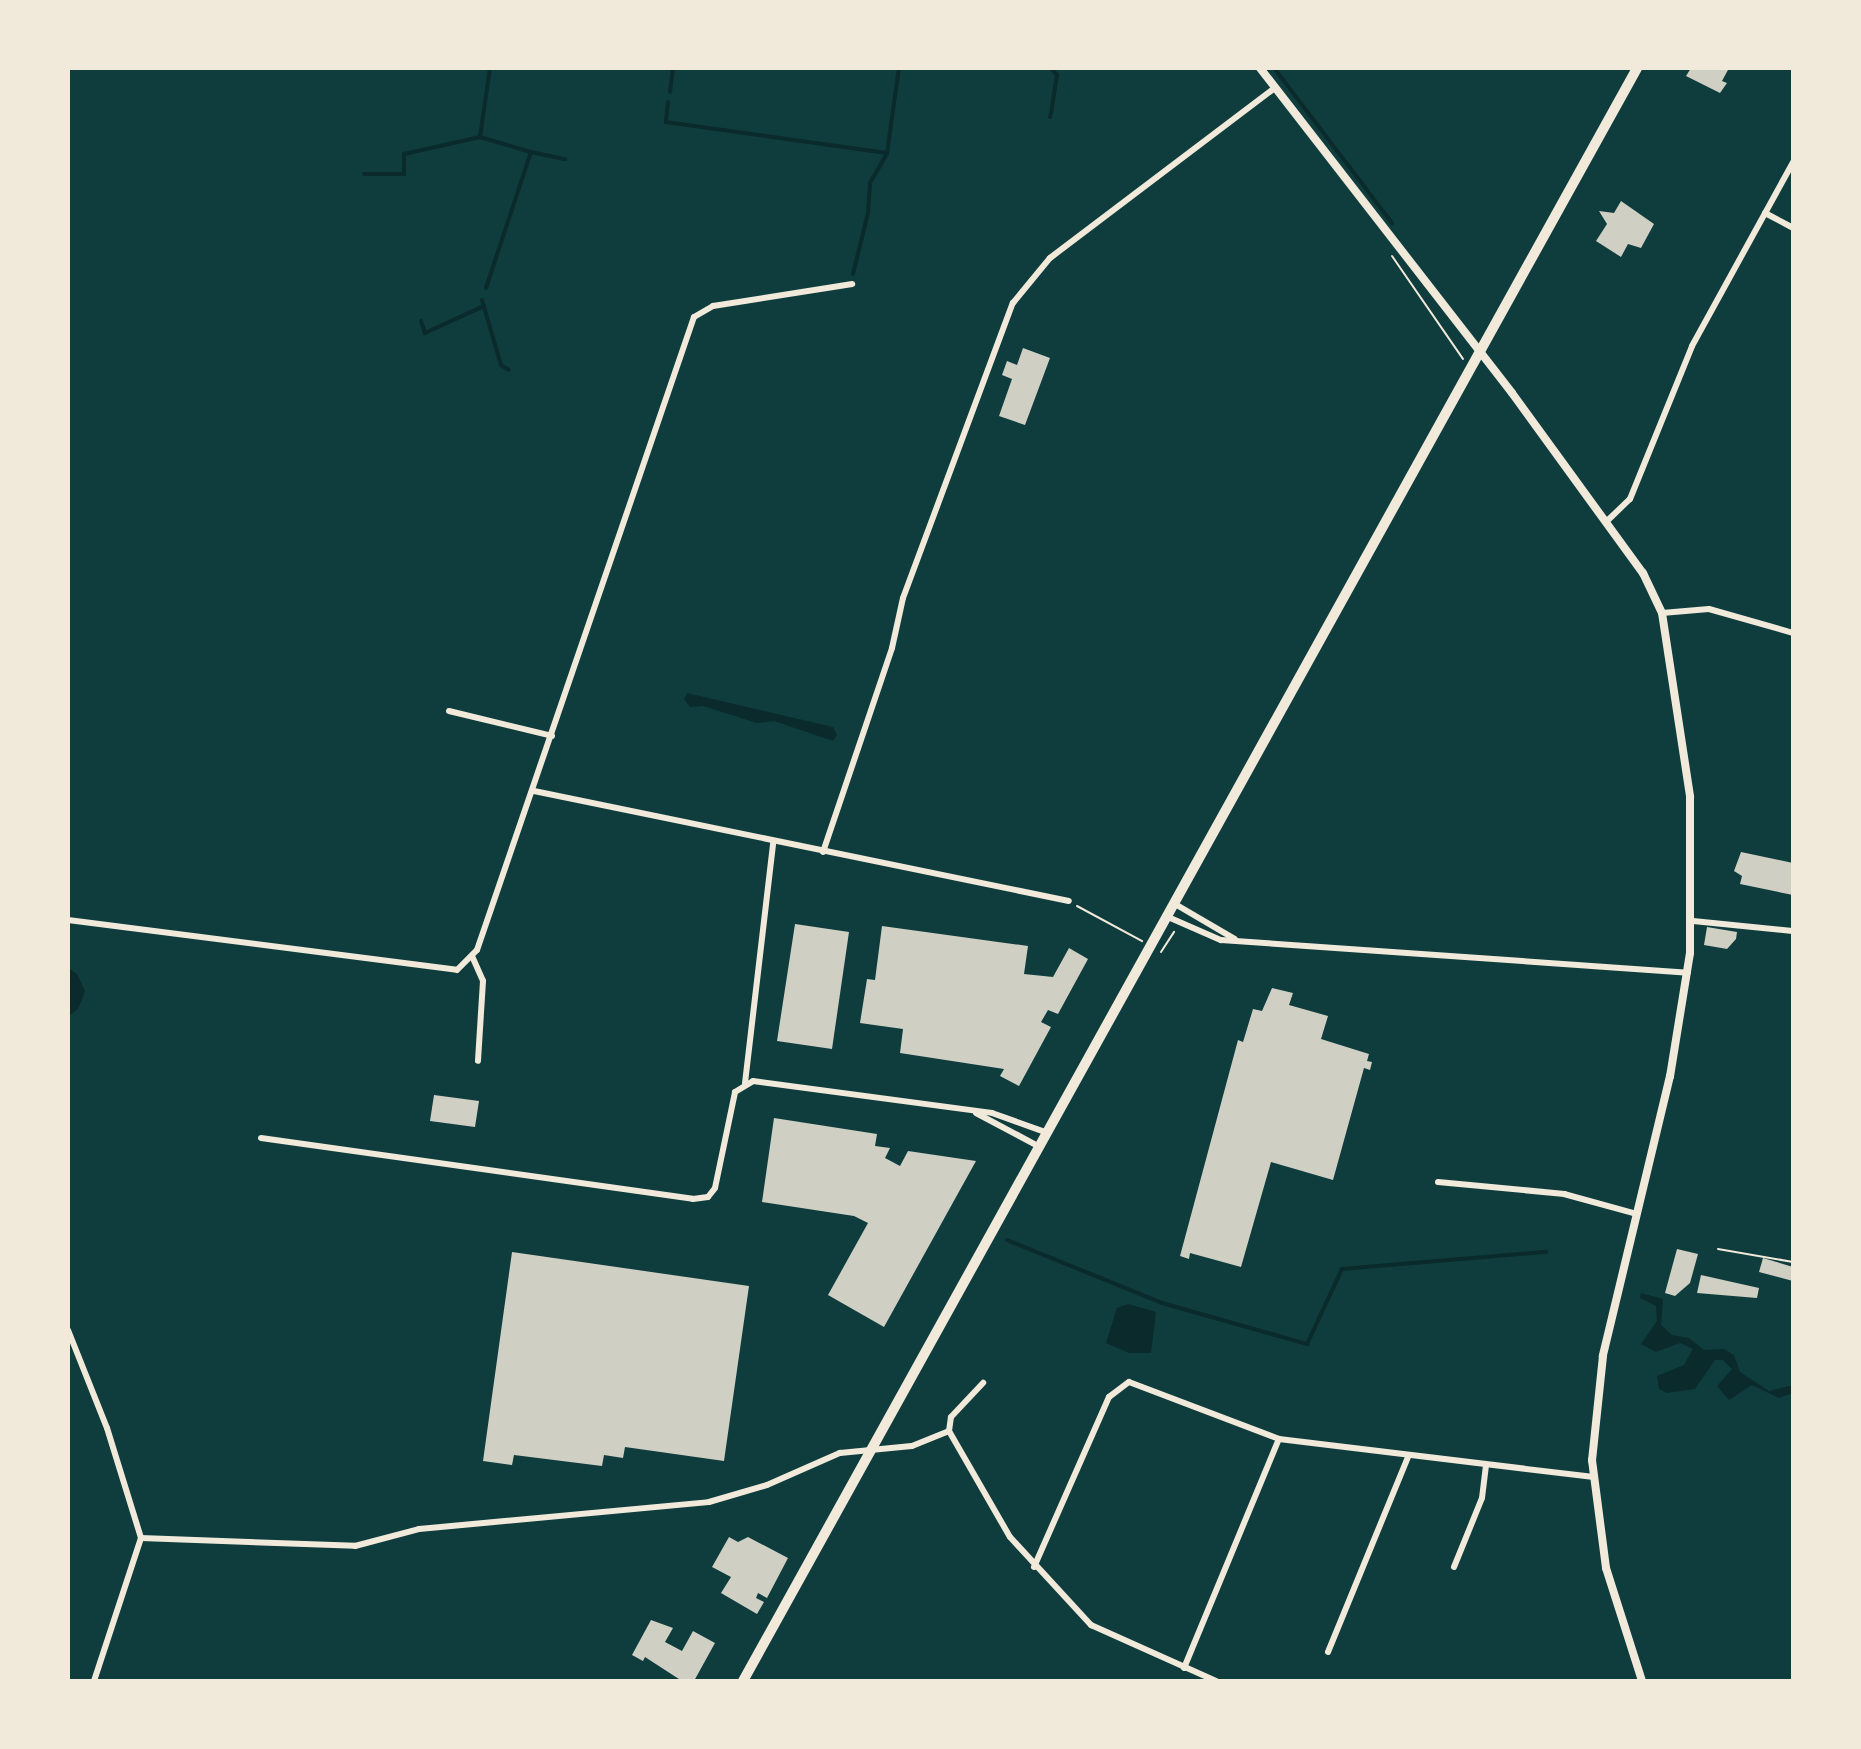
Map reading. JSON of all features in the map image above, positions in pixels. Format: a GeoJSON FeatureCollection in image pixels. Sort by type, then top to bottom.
{"type":"FeatureCollection","features":[{"type":"Feature","properties":{"kind":"main road"},"geometry":{"type":"LineString","coordinates":[[743,1681],[1637,68]]}},
{"type":"Feature","properties":{"kind":"street"},"geometry":{"type":"LineString","coordinates":[[1260,68],[1481,353],[1606,522],[1649,583],[1662,613],[1689,785],[1693,921],[1688,973],[1637,1214],[1603,1356],[1592,1477],[1606,1568],[1642,1681]]}},
{"type":"Feature","properties":{"kind":"street"},"geometry":{"type":"LineString","coordinates":[[823,852],[892,648],[903,598],[1013,303],[1050,258],[1275,88]]}},
{"type":"Feature","properties":{"kind":"street"},"geometry":{"type":"LineString","coordinates":[[1606,522],[1630,499],[1692,346],[1793,162]]}},
{"type":"Feature","properties":{"kind":"street"},"geometry":{"type":"LineString","coordinates":[[1765,213],[1793,228]]}},
{"type":"Feature","properties":{"kind":"street"},"geometry":{"type":"LineString","coordinates":[[68,920],[457,970],[472,956],[534,791],[694,317],[713,306],[852,284]]}},
{"type":"Feature","properties":{"kind":"street"},"geometry":{"type":"LineString","coordinates":[[1662,613],[1709,609],[1793,633]]}},
{"type":"Feature","properties":{"kind":"street"},"geometry":{"type":"LineString","coordinates":[[449,711],[552,736]]}},
{"type":"Feature","properties":{"kind":"street"},"geometry":{"type":"LineString","coordinates":[[534,791],[773,843],[1069,901]]}},
{"type":"Feature","properties":{"kind":"street"},"geometry":{"type":"LineString","coordinates":[[261,1138],[693,1199],[708,1197],[715,1188],[730,1104],[745,1083],[773,843]]}},
{"type":"Feature","properties":{"kind":"street"},"geometry":{"type":"LineString","coordinates":[[1175,904],[1235,939]]}},
{"type":"Feature","properties":{"kind":"street"},"geometry":{"type":"LineString","coordinates":[[1168,917],[1221,940],[1688,973]]}},
{"type":"Feature","properties":{"kind":"street"},"geometry":{"type":"LineString","coordinates":[[1693,921],[1793,931]]}},
{"type":"Feature","properties":{"kind":"street"},"geometry":{"type":"LineString","coordinates":[[472,956],[483,981],[478,1061]]}},
{"type":"Feature","properties":{"kind":"street"},"geometry":{"type":"LineString","coordinates":[[745,1083],[762,1080],[992,1113],[1048,1133]]}},
{"type":"Feature","properties":{"kind":"street"},"geometry":{"type":"LineString","coordinates":[[973,1112],[1040,1147]]}},
{"type":"Feature","properties":{"kind":"street"},"geometry":{"type":"LineString","coordinates":[[1438,1182],[1564,1194],[1637,1214]]}},
{"type":"Feature","properties":{"kind":"street"},"geometry":{"type":"LineString","coordinates":[[68,1330],[107,1428],[141,1538],[94,1681]]}},
{"type":"Feature","properties":{"kind":"street"},"geometry":{"type":"LineString","coordinates":[[983,1383],[951,1417],[949,1431],[1010,1537],[1034,1567],[1098,1630],[1216,1681]]}},
{"type":"Feature","properties":{"kind":"street"},"geometry":{"type":"LineString","coordinates":[[1034,1567],[1118,1386],[1144,1385],[1279,1439],[1486,1467],[1592,1477]]}},
{"type":"Feature","properties":{"kind":"street"},"geometry":{"type":"LineString","coordinates":[[141,1538],[355,1546],[419,1529],[709,1502],[767,1485],[840,1453],[873,1447],[912,1446],[949,1431]]}},
{"type":"Feature","properties":{"kind":"street"},"geometry":{"type":"LineString","coordinates":[[1184,1668],[1279,1439]]}},
{"type":"Feature","properties":{"kind":"street"},"geometry":{"type":"LineString","coordinates":[[1328,1652],[1408,1457]]}},
{"type":"Feature","properties":{"kind":"street"},"geometry":{"type":"LineString","coordinates":[[1454,1567],[1482,1498],[1486,1467]]}},
{"type":"Feature","properties":{"kind":"path"},"geometry":{"type":"LineString","coordinates":[[1069,901],[1141,941]]}},
{"type":"Feature","properties":{"kind":"path"},"geometry":{"type":"LineString","coordinates":[[1163,953],[1180,922]]}},
{"type":"Feature","properties":{"kind":"path"},"geometry":{"type":"LineString","coordinates":[[1718,1249],[1793,1262]]}},
{"type":"Feature","properties":{"kind":"water"},"geometry":{"type":"Polygon","coordinates":[[[687,693],[833,727],[837,735],[833,741],[774,721],[757,723],[703,706],[690,707],[684,699],[687,693]]]}},
{"type":"Feature","properties":{"kind":"water"},"geometry":{"type":"Polygon","coordinates":[[[68,968],[77,974],[85,991],[78,1009],[68,1016],[68,968]]]}},
{"type":"Feature","properties":{"kind":"water"},"geometry":{"type":"Polygon","coordinates":[[[1641,1293],[1663,1299],[1661,1325],[1672,1335],[1689,1338],[1704,1350],[1724,1349],[1734,1355],[1740,1372],[1769,1391],[1793,1385],[1793,1393],[1779,1398],[1752,1385],[1729,1400],[1717,1386],[1732,1369],[1723,1360],[1715,1360],[1695,1389],[1667,1393],[1659,1389],[1657,1376],[1684,1365],[1693,1349],[1680,1343],[1656,1352],[1641,1344],[1657,1321],[1656,1306],[1640,1298],[1641,1293]]]}},
{"type":"Feature","properties":{"kind":"water"},"geometry":{"type":"Polygon","coordinates":[[[1128,1304],[1156,1312],[1151,1353],[1129,1353],[1106,1343],[1117,1308],[1128,1304]]]}},
{"type":"Feature","properties":{"kind":"building"},"geometry":{"type":"Polygon","coordinates":[[[1691,68],[1729,68],[1722,81],[1727,83],[1720,93],[1686,76],[1691,68]]]}},
{"type":"Feature","properties":{"kind":"building"},"geometry":{"type":"Polygon","coordinates":[[[1621,201],[1654,224],[1641,248],[1628,244],[1621,257],[1596,241],[1607,224],[1599,211],[1614,213],[1621,201]]]}},
{"type":"Feature","properties":{"kind":"building"},"geometry":{"type":"Polygon","coordinates":[[[1023,348],[1050,358],[1025,425],[999,416],[1012,379],[1002,375],[1007,361],[1017,365],[1023,348]]]}},
{"type":"Feature","properties":{"kind":"building"},"geometry":{"type":"Polygon","coordinates":[[[1741,852],[1793,863],[1793,895],[1740,884],[1742,876],[1734,871],[1741,852]]]}},
{"type":"Feature","properties":{"kind":"building"},"geometry":{"type":"Polygon","coordinates":[[[795,924],[849,932],[832,1049],[777,1041],[795,924]]]}},
{"type":"Feature","properties":{"kind":"building"},"geometry":{"type":"Polygon","coordinates":[[[882,926],[1028,946],[1024,974],[1053,977],[1069,948],[1088,959],[1058,1014],[1048,1010],[1041,1022],[1051,1027],[1019,1086],[1000,1076],[1004,1069],[900,1053],[903,1029],[860,1023],[867,979],[875,980],[882,926]]]}},
{"type":"Feature","properties":{"kind":"building"},"geometry":{"type":"Polygon","coordinates":[[[1707,927],[1737,932],[1736,939],[1727,949],[1704,945],[1707,927]]]}},
{"type":"Feature","properties":{"kind":"building"},"geometry":{"type":"Polygon","coordinates":[[[1272,988],[1293,993],[1289,1005],[1328,1016],[1321,1039],[1369,1054],[1367,1061],[1372,1062],[1370,1070],[1364,1068],[1333,1180],[1271,1162],[1241,1267],[1190,1253],[1189,1259],[1180,1256],[1238,1040],[1243,1042],[1253,1009],[1262,1011],[1272,988]]]}},
{"type":"Feature","properties":{"kind":"building"},"geometry":{"type":"Polygon","coordinates":[[[434,1095],[479,1101],[475,1127],[430,1121],[434,1095]]]}},
{"type":"Feature","properties":{"kind":"building"},"geometry":{"type":"Polygon","coordinates":[[[774,1118],[877,1134],[875,1146],[890,1148],[885,1158],[900,1166],[908,1151],[976,1161],[884,1327],[828,1295],[868,1223],[854,1216],[762,1202],[774,1118]]]}},
{"type":"Feature","properties":{"kind":"building"},"geometry":{"type":"Polygon","coordinates":[[[1677,1249],[1698,1254],[1690,1283],[1675,1296],[1665,1293],[1677,1249]]]}},
{"type":"Feature","properties":{"kind":"building"},"geometry":{"type":"Polygon","coordinates":[[[512,1252],[749,1286],[724,1461],[625,1447],[623,1458],[604,1455],[602,1466],[514,1455],[512,1465],[483,1461],[512,1252]]]}},
{"type":"Feature","properties":{"kind":"building"},"geometry":{"type":"Polygon","coordinates":[[[1763,1258],[1793,1267],[1793,1281],[1759,1272],[1763,1258]]]}},
{"type":"Feature","properties":{"kind":"building"},"geometry":{"type":"Polygon","coordinates":[[[1701,1275],[1759,1288],[1757,1298],[1697,1293],[1701,1275]]]}},
{"type":"Feature","properties":{"kind":"building"},"geometry":{"type":"Polygon","coordinates":[[[729,1537],[738,1542],[748,1537],[788,1558],[767,1598],[758,1593],[756,1598],[764,1602],[757,1614],[721,1593],[731,1577],[712,1567],[729,1537]]]}},
{"type":"Feature","properties":{"kind":"building"},"geometry":{"type":"Polygon","coordinates":[[[651,1620],[673,1628],[665,1642],[682,1651],[693,1631],[715,1643],[694,1681],[682,1681],[645,1657],[643,1661],[632,1655],[651,1620]]]}},
{"type":"Feature","properties":{"kind":"waterway"},"geometry":{"type":"LineString","coordinates":[[480,137],[490,68]]}},
{"type":"Feature","properties":{"kind":"waterway"},"geometry":{"type":"LineString","coordinates":[[670,92],[673,68]]}},
{"type":"Feature","properties":{"kind":"waterway"},"geometry":{"type":"LineString","coordinates":[[853,274],[868,213],[870,183],[887,153],[899,68]]}},
{"type":"Feature","properties":{"kind":"waterway"},"geometry":{"type":"LineString","coordinates":[[1051,68],[1057,75],[1052,107]]}},
{"type":"Feature","properties":{"kind":"waterway"},"geometry":{"type":"LineString","coordinates":[[1274,68],[1392,223]]}},
{"type":"Feature","properties":{"kind":"waterway"},"geometry":{"type":"LineString","coordinates":[[668,102],[666,122],[887,153]]}},
{"type":"Feature","properties":{"kind":"waterway"},"geometry":{"type":"LineString","coordinates":[[1050,117],[1052,109]]}},
{"type":"Feature","properties":{"kind":"waterway"},"geometry":{"type":"LineString","coordinates":[[364,174],[404,174],[404,154],[480,137],[531,152]]}},
{"type":"Feature","properties":{"kind":"waterway"},"geometry":{"type":"LineString","coordinates":[[486,288],[531,152],[565,159]]}},
{"type":"Feature","properties":{"kind":"waterway"},"geometry":{"type":"LineString","coordinates":[[482,300],[501,365],[509,370]]}},
{"type":"Feature","properties":{"kind":"waterway"},"geometry":{"type":"LineString","coordinates":[[421,321],[425,333],[484,306]]}},
{"type":"Feature","properties":{"kind":"waterway"},"geometry":{"type":"LineString","coordinates":[[1007,1240],[1162,1303],[1307,1344],[1342,1269],[1546,1252]]}}]}
